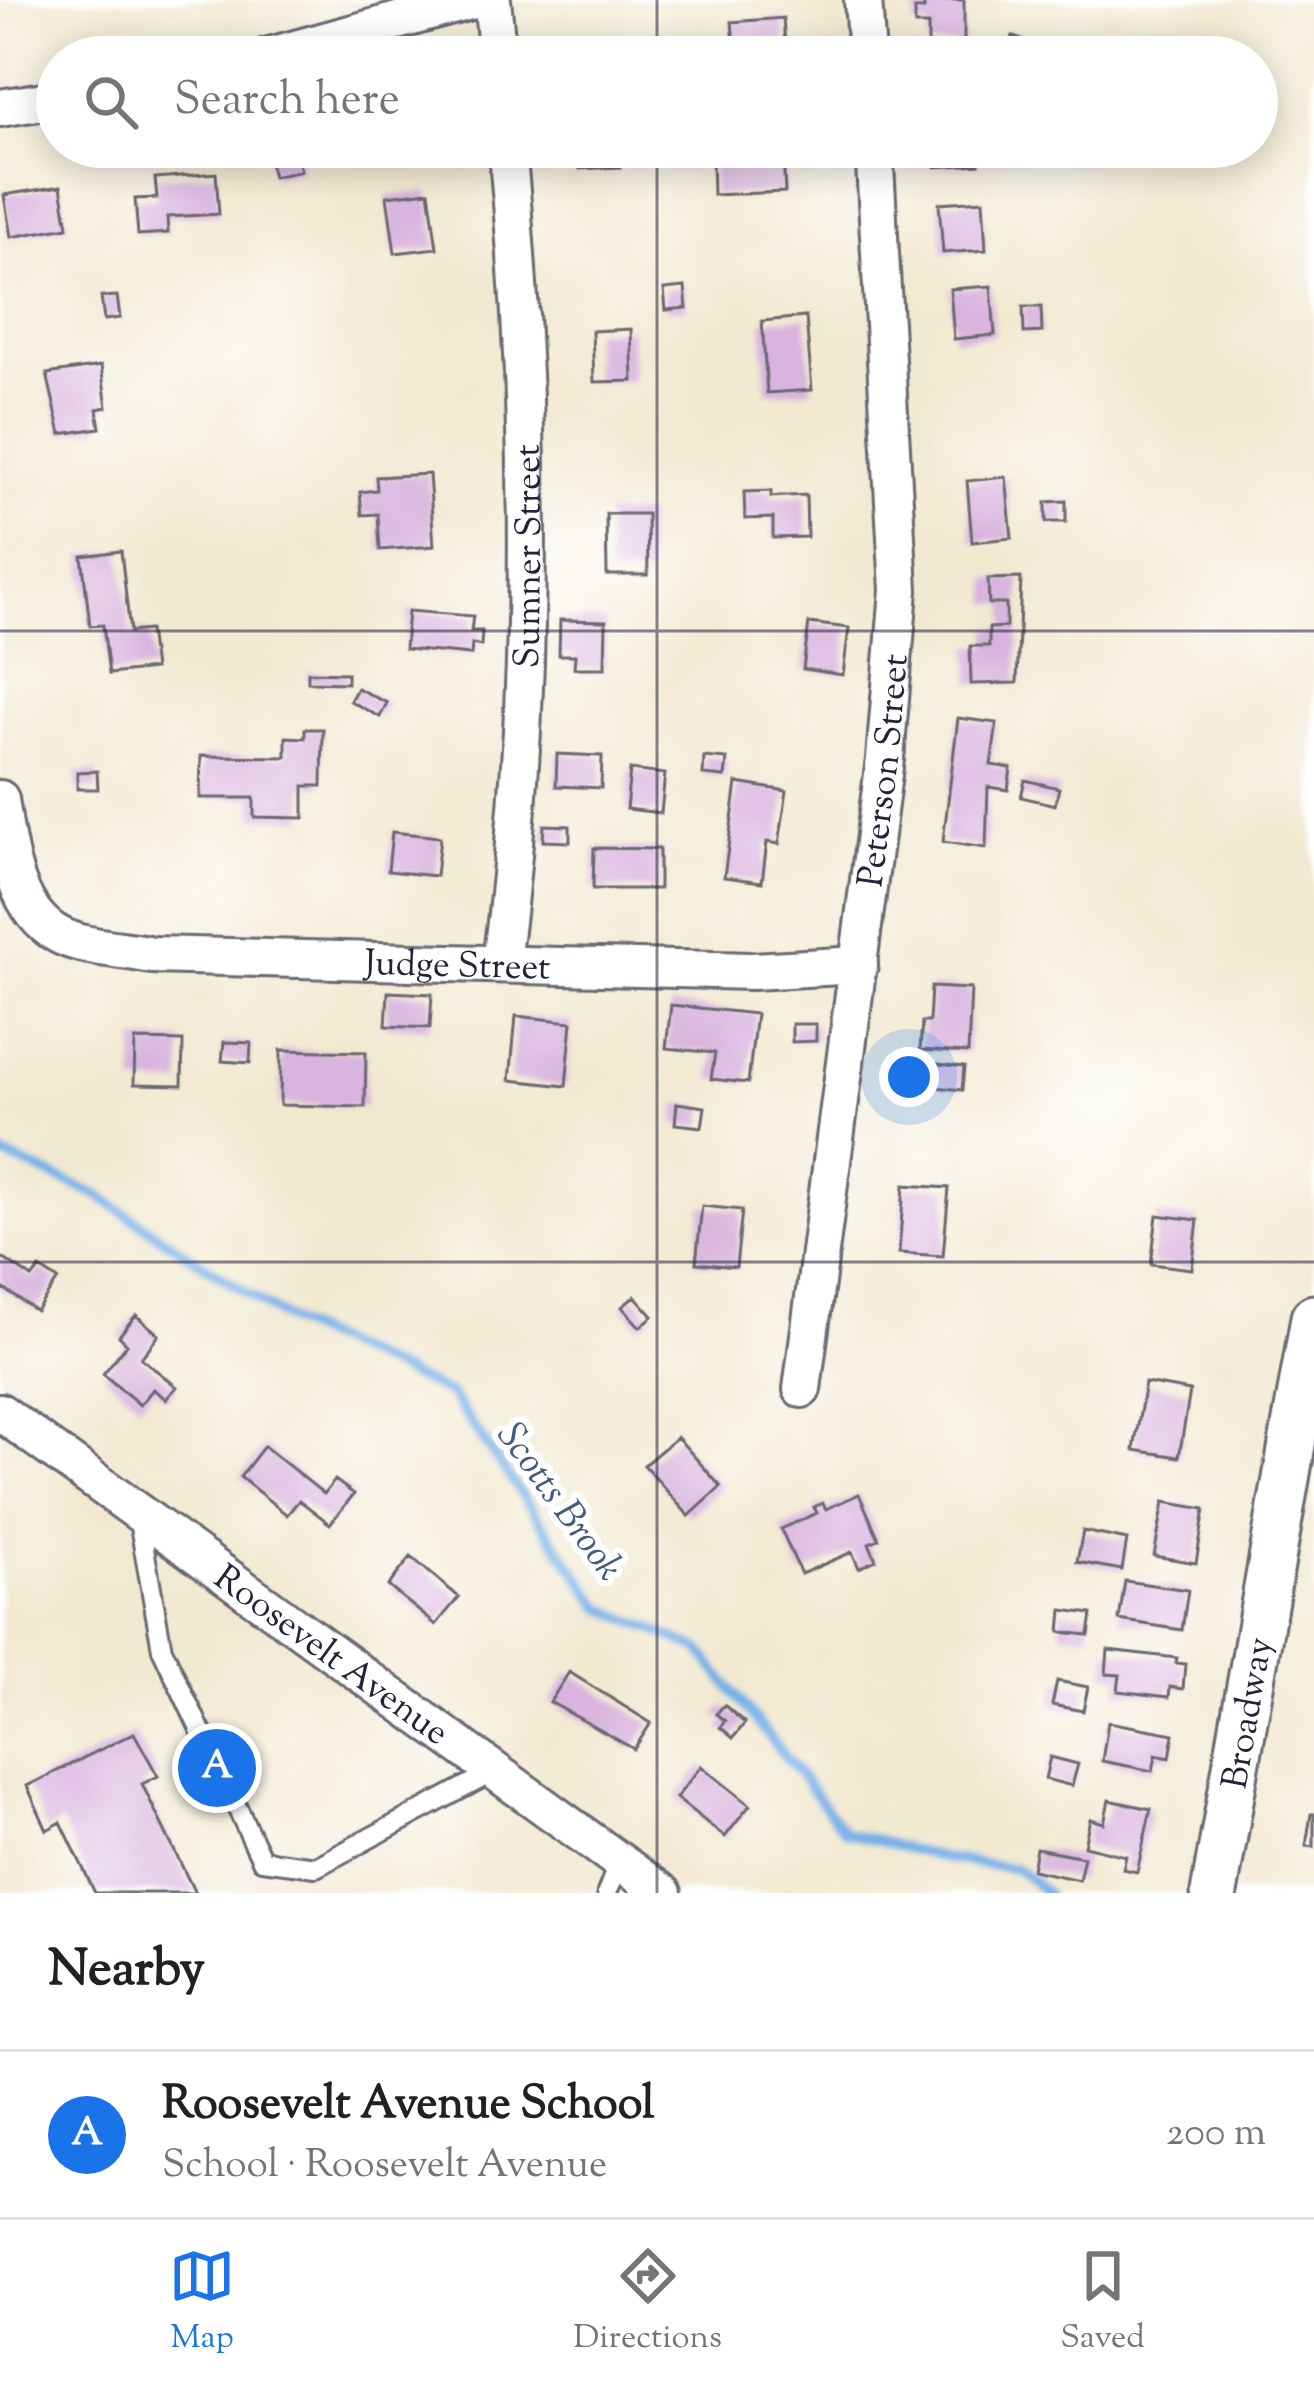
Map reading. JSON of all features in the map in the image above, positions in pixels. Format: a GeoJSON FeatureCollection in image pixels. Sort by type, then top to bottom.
{"type":"FeatureCollection","features":[{"type":"Feature","properties":{"kind":"street"},"geometry":{"type":"LineString","coordinates":[[343,36],[474,0]]}},
{"type":"Feature","properties":{"kind":"street"},"geometry":{"type":"LineString","coordinates":[[492,0],[496,36]]}},
{"type":"Feature","properties":{"kind":"street"},"geometry":{"type":"LineString","coordinates":[[863,0],[866,36]]}},
{"type":"Feature","properties":{"kind":"street"},"geometry":{"type":"LineString","coordinates":[[0,108],[36,102]]}},
{"type":"Feature","properties":{"kind":"street","name":"Sumner Street"},"geometry":{"type":"LineString","coordinates":[[501,963],[525,682],[524,444],[508,168]]}},
{"type":"Feature","properties":{"kind":"street","name":"Peterson Street"},"geometry":{"type":"LineString","coordinates":[[802,1389],[859,965],[899,590],[875,168]]}},
{"type":"Feature","properties":{"kind":"street","name":"Judge Street"},"geometry":{"type":"LineString","coordinates":[[0,799],[8,851],[27,905],[59,935],[152,955],[752,971],[859,965]]}},
{"type":"Feature","properties":{"kind":"street","name":"Broadway"},"geometry":{"type":"LineString","coordinates":[[1214,1893],[1314,1318]]}},
{"type":"Feature","properties":{"kind":"street","name":"Roosevelt Avenue"},"geometry":{"type":"LineString","coordinates":[[0,1412],[493,1772],[612,1878],[663,1893]]}},
{"type":"Feature","properties":{"kind":"lane"},"geometry":{"type":"LineString","coordinates":[[137,1510],[162,1649],[262,1860],[316,1867],[493,1772]]}},
{"type":"Feature","properties":{"kind":"building"},"geometry":{"type":"Polygon","coordinates":[[[924,0],[964,0],[964,36],[928,36],[928,25],[915,25],[915,9],[924,9],[924,0]]]}},
{"type":"Feature","properties":{"kind":"building"},"geometry":{"type":"Polygon","coordinates":[[[783,18],[784,36],[733,36],[732,22],[783,18]]]}},
{"type":"Feature","properties":{"kind":"building"},"geometry":{"type":"Polygon","coordinates":[[[271,168],[300,168],[301,171],[273,177],[271,168]]]}},
{"type":"Feature","properties":{"kind":"building"},"geometry":{"type":"Polygon","coordinates":[[[712,168],[784,168],[785,192],[713,195],[712,168]]]}},
{"type":"Feature","properties":{"kind":"building"},"geometry":{"type":"Polygon","coordinates":[[[216,173],[219,214],[167,217],[168,233],[138,235],[135,199],[157,198],[155,178],[216,173]]]}},
{"type":"Feature","properties":{"kind":"building"},"geometry":{"type":"Polygon","coordinates":[[[61,186],[68,227],[11,237],[4,195],[61,186]]]}},
{"type":"Feature","properties":{"kind":"building"},"geometry":{"type":"Polygon","coordinates":[[[429,191],[437,248],[395,253],[387,196],[429,191]]]}},
{"type":"Feature","properties":{"kind":"building"},"geometry":{"type":"Polygon","coordinates":[[[983,200],[986,250],[943,253],[939,203],[983,200]]]}},
{"type":"Feature","properties":{"kind":"building"},"geometry":{"type":"Polygon","coordinates":[[[991,286],[995,335],[954,339],[950,289],[991,286]]]}},
{"type":"Feature","properties":{"kind":"building"},"geometry":{"type":"Polygon","coordinates":[[[685,287],[687,308],[666,310],[664,289],[685,287]]]}},
{"type":"Feature","properties":{"kind":"building"},"geometry":{"type":"Polygon","coordinates":[[[117,296],[120,318],[104,320],[101,297],[117,296]]]}},
{"type":"Feature","properties":{"kind":"building"},"geometry":{"type":"Polygon","coordinates":[[[1023,307],[1041,307],[1042,332],[1024,333],[1023,307]]]}},
{"type":"Feature","properties":{"kind":"building"},"geometry":{"type":"Polygon","coordinates":[[[806,317],[812,390],[767,393],[762,321],[806,317]]]}},
{"type":"Feature","properties":{"kind":"building"},"geometry":{"type":"Polygon","coordinates":[[[631,329],[633,381],[594,382],[592,331],[631,329]]]}},
{"type":"Feature","properties":{"kind":"building"},"geometry":{"type":"Polygon","coordinates":[[[101,366],[107,407],[97,409],[100,428],[61,434],[47,374],[101,366]]]}},
{"type":"Feature","properties":{"kind":"building"},"geometry":{"type":"Polygon","coordinates":[[[429,474],[434,546],[380,550],[378,514],[362,515],[360,492],[377,490],[376,477],[429,474]]]}},
{"type":"Feature","properties":{"kind":"building"},"geometry":{"type":"Polygon","coordinates":[[[1006,477],[1012,538],[972,542],[967,481],[1006,477]]]}},
{"type":"Feature","properties":{"kind":"building"},"geometry":{"type":"Polygon","coordinates":[[[771,491],[771,497],[806,495],[807,537],[773,538],[773,518],[745,519],[744,492],[771,491]]]}},
{"type":"Feature","properties":{"kind":"building"},"geometry":{"type":"Polygon","coordinates":[[[1066,501],[1066,522],[1046,522],[1046,502],[1066,501]]]}},
{"type":"Feature","properties":{"kind":"building"},"geometry":{"type":"Polygon","coordinates":[[[606,514],[647,514],[648,575],[607,575],[606,514]]]}},
{"type":"Feature","properties":{"kind":"building"},"geometry":{"type":"Polygon","coordinates":[[[121,551],[130,632],[149,630],[154,669],[109,674],[103,625],[90,626],[82,556],[121,551]]]}},
{"type":"Feature","properties":{"kind":"building"},"geometry":{"type":"Polygon","coordinates":[[[1021,578],[1017,683],[971,684],[970,646],[989,646],[989,628],[1006,627],[1006,604],[989,604],[988,579],[1021,578]]]}},
{"type":"Feature","properties":{"kind":"building"},"geometry":{"type":"Polygon","coordinates":[[[408,611],[473,616],[471,631],[482,631],[481,646],[472,644],[471,655],[405,649],[408,611]]]}},
{"type":"Feature","properties":{"kind":"building"},"geometry":{"type":"Polygon","coordinates":[[[560,620],[606,621],[605,668],[574,668],[575,655],[559,655],[560,620]]]}},
{"type":"Feature","properties":{"kind":"building"},"geometry":{"type":"Polygon","coordinates":[[[809,623],[849,628],[843,675],[803,669],[809,623]]]}},
{"type":"Feature","properties":{"kind":"building"},"geometry":{"type":"Polygon","coordinates":[[[308,672],[347,673],[347,683],[308,682],[308,672]]]}},
{"type":"Feature","properties":{"kind":"building"},"geometry":{"type":"Polygon","coordinates":[[[357,688],[387,703],[380,717],[350,701],[357,688]]]}},
{"type":"Feature","properties":{"kind":"building"},"geometry":{"type":"Polygon","coordinates":[[[958,718],[997,723],[991,765],[1011,768],[1008,790],[988,787],[986,848],[943,842],[958,718]]]}},
{"type":"Feature","properties":{"kind":"building"},"geometry":{"type":"Polygon","coordinates":[[[305,729],[323,729],[322,786],[304,786],[304,818],[254,817],[254,798],[200,798],[201,756],[286,757],[286,737],[305,738],[305,729]]]}},
{"type":"Feature","properties":{"kind":"building"},"geometry":{"type":"Polygon","coordinates":[[[557,754],[602,756],[601,788],[556,786],[557,754]]]}},
{"type":"Feature","properties":{"kind":"building"},"geometry":{"type":"Polygon","coordinates":[[[704,757],[727,759],[725,777],[703,775],[704,757]]]}},
{"type":"Feature","properties":{"kind":"building"},"geometry":{"type":"Polygon","coordinates":[[[630,770],[665,774],[661,813],[626,809],[630,770]]]}},
{"type":"Feature","properties":{"kind":"building"},"geometry":{"type":"Polygon","coordinates":[[[97,771],[98,789],[77,789],[77,772],[97,771]]]}},
{"type":"Feature","properties":{"kind":"building"},"geometry":{"type":"Polygon","coordinates":[[[1025,780],[1059,788],[1055,805],[1021,797],[1025,780]]]}},
{"type":"Feature","properties":{"kind":"building"},"geometry":{"type":"Polygon","coordinates":[[[737,783],[787,791],[779,844],[767,842],[762,882],[724,877],[737,783]]]}},
{"type":"Feature","properties":{"kind":"building"},"geometry":{"type":"Polygon","coordinates":[[[544,825],[570,826],[570,842],[543,841],[544,825]]]}},
{"type":"Feature","properties":{"kind":"building"},"geometry":{"type":"Polygon","coordinates":[[[392,832],[440,837],[436,876],[388,871],[392,832]]]}},
{"type":"Feature","properties":{"kind":"building"},"geometry":{"type":"Polygon","coordinates":[[[594,848],[659,849],[659,889],[593,889],[594,848]]]}},
{"type":"Feature","properties":{"kind":"building"},"geometry":{"type":"Polygon","coordinates":[[[931,987],[971,989],[968,1053],[920,1050],[922,1022],[929,1022],[931,987]]]}},
{"type":"Feature","properties":{"kind":"building"},"geometry":{"type":"Polygon","coordinates":[[[388,992],[432,994],[430,1028],[386,1026],[388,992]]]}},
{"type":"Feature","properties":{"kind":"building"},"geometry":{"type":"Polygon","coordinates":[[[671,1005],[756,1014],[748,1083],[711,1079],[715,1053],[666,1048],[671,1005]]]}},
{"type":"Feature","properties":{"kind":"building"},"geometry":{"type":"Polygon","coordinates":[[[516,1016],[572,1022],[566,1086],[510,1080],[516,1016]]]}},
{"type":"Feature","properties":{"kind":"building"},"geometry":{"type":"Polygon","coordinates":[[[792,1024],[816,1024],[816,1041],[792,1042],[792,1024]]]}},
{"type":"Feature","properties":{"kind":"building"},"geometry":{"type":"Polygon","coordinates":[[[135,1040],[183,1041],[182,1085],[134,1084],[135,1040]]]}},
{"type":"Feature","properties":{"kind":"building"},"geometry":{"type":"Polygon","coordinates":[[[224,1042],[251,1043],[250,1063],[222,1061],[224,1042]]]}},
{"type":"Feature","properties":{"kind":"building"},"geometry":{"type":"Polygon","coordinates":[[[281,1050],[366,1052],[365,1107],[280,1105],[281,1050]]]}},
{"type":"Feature","properties":{"kind":"building"},"geometry":{"type":"Polygon","coordinates":[[[931,1063],[964,1067],[962,1090],[928,1086],[931,1063]]]}},
{"type":"Feature","properties":{"kind":"building"},"geometry":{"type":"Polygon","coordinates":[[[677,1103],[705,1107],[702,1127],[675,1124],[677,1103]]]}},
{"type":"Feature","properties":{"kind":"building"},"geometry":{"type":"Polygon","coordinates":[[[904,1185],[949,1188],[943,1256],[899,1253],[904,1185]]]}},
{"type":"Feature","properties":{"kind":"building"},"geometry":{"type":"Polygon","coordinates":[[[702,1206],[742,1210],[736,1267],[696,1263],[702,1206]]]}},
{"type":"Feature","properties":{"kind":"building"},"geometry":{"type":"Polygon","coordinates":[[[1157,1215],[1198,1220],[1192,1269],[1151,1264],[1157,1215]]]}},
{"type":"Feature","properties":{"kind":"building"},"geometry":{"type":"Polygon","coordinates":[[[0,1256],[32,1278],[40,1268],[58,1280],[36,1311],[4,1289],[0,1294],[0,1256]]]}},
{"type":"Feature","properties":{"kind":"building"},"geometry":{"type":"Polygon","coordinates":[[[635,1296],[653,1316],[640,1327],[622,1307],[635,1296]]]}},
{"type":"Feature","properties":{"kind":"building"},"geometry":{"type":"Polygon","coordinates":[[[136,1315],[159,1335],[141,1358],[177,1387],[166,1399],[153,1389],[140,1405],[103,1374],[127,1344],[119,1336],[136,1315]]]}},
{"type":"Feature","properties":{"kind":"building"},"geometry":{"type":"Polygon","coordinates":[[[1145,1383],[1190,1391],[1179,1457],[1134,1450],[1145,1383]]]}},
{"type":"Feature","properties":{"kind":"building"},"geometry":{"type":"Polygon","coordinates":[[[677,1437],[721,1487],[689,1516],[644,1465],[677,1437]]]}},
{"type":"Feature","properties":{"kind":"building"},"geometry":{"type":"Polygon","coordinates":[[[264,1446],[324,1494],[335,1480],[354,1494],[330,1524],[299,1500],[287,1515],[240,1477],[264,1446]]]}},
{"type":"Feature","properties":{"kind":"building"},"geometry":{"type":"Polygon","coordinates":[[[859,1494],[879,1539],[869,1543],[876,1560],[859,1568],[852,1552],[801,1574],[781,1529],[817,1513],[814,1507],[823,1503],[826,1509],[859,1494]]]}},
{"type":"Feature","properties":{"kind":"building"},"geometry":{"type":"Polygon","coordinates":[[[1164,1502],[1205,1509],[1196,1563],[1154,1556],[1164,1502]]]}},
{"type":"Feature","properties":{"kind":"building"},"geometry":{"type":"Polygon","coordinates":[[[1083,1531],[1127,1540],[1122,1570],[1077,1562],[1083,1531]]]}},
{"type":"Feature","properties":{"kind":"building"},"geometry":{"type":"Polygon","coordinates":[[[411,1557],[459,1597],[436,1625],[388,1586],[411,1557]]]}},
{"type":"Feature","properties":{"kind":"building"},"geometry":{"type":"Polygon","coordinates":[[[1125,1581],[1188,1590],[1182,1630],[1119,1620],[1125,1581]]]}},
{"type":"Feature","properties":{"kind":"building"},"geometry":{"type":"Polygon","coordinates":[[[1062,1610],[1092,1614],[1089,1635],[1060,1632],[1062,1610]]]}},
{"type":"Feature","properties":{"kind":"building"},"geometry":{"type":"Polygon","coordinates":[[[1108,1650],[1177,1658],[1176,1663],[1185,1664],[1183,1689],[1170,1687],[1169,1697],[1118,1691],[1120,1675],[1106,1674],[1108,1650]]]}},
{"type":"Feature","properties":{"kind":"building"},"geometry":{"type":"Polygon","coordinates":[[[569,1672],[651,1723],[634,1749],[550,1702],[569,1672]]]}},
{"type":"Feature","properties":{"kind":"building"},"geometry":{"type":"Polygon","coordinates":[[[1057,1681],[1088,1687],[1083,1711],[1052,1705],[1057,1681]]]}},
{"type":"Feature","properties":{"kind":"building"},"geometry":{"type":"Polygon","coordinates":[[[724,1705],[745,1723],[733,1738],[720,1727],[725,1721],[716,1714],[724,1705]]]}},
{"type":"Feature","properties":{"kind":"building"},"geometry":{"type":"Polygon","coordinates":[[[1108,1722],[1174,1734],[1170,1758],[1156,1755],[1153,1771],[1102,1761],[1108,1722]]]}},
{"type":"Feature","properties":{"kind":"building"},"geometry":{"type":"Polygon","coordinates":[[[134,1733],[158,1776],[142,1784],[195,1893],[95,1893],[61,1822],[47,1830],[27,1786],[134,1733]]]}},
{"type":"Feature","properties":{"kind":"building"},"geometry":{"type":"Polygon","coordinates":[[[1050,1757],[1078,1764],[1072,1786],[1045,1779],[1050,1757]]]}},
{"type":"Feature","properties":{"kind":"building"},"geometry":{"type":"Polygon","coordinates":[[[701,1766],[750,1805],[725,1837],[676,1798],[701,1766]]]}},
{"type":"Feature","properties":{"kind":"building"},"geometry":{"type":"Polygon","coordinates":[[[1109,1800],[1151,1809],[1137,1872],[1123,1869],[1126,1856],[1084,1846],[1090,1819],[1104,1823],[1109,1800]]]}},
{"type":"Feature","properties":{"kind":"building"},"geometry":{"type":"Polygon","coordinates":[[[1314,1814],[1314,1847],[1306,1846],[1314,1814]]]}},
{"type":"Feature","properties":{"kind":"building"},"geometry":{"type":"Polygon","coordinates":[[[1036,1848],[1084,1857],[1079,1880],[1032,1870],[1036,1848]]]}},
{"type":"Feature","properties":{"kind":"waterway","name":"Scotts Brook"},"geometry":{"type":"LineString","coordinates":[[0,1154],[96,1194],[294,1324],[450,1394],[602,1608],[699,1649],[845,1832],[942,1858],[1017,1869],[1046,1893]]}},
{"type":"Feature","properties":{"kind":"place","name":"Roosevelt Avenue School"},"geometry":{"type":"Point","coordinates":[217,1768]}}]}
